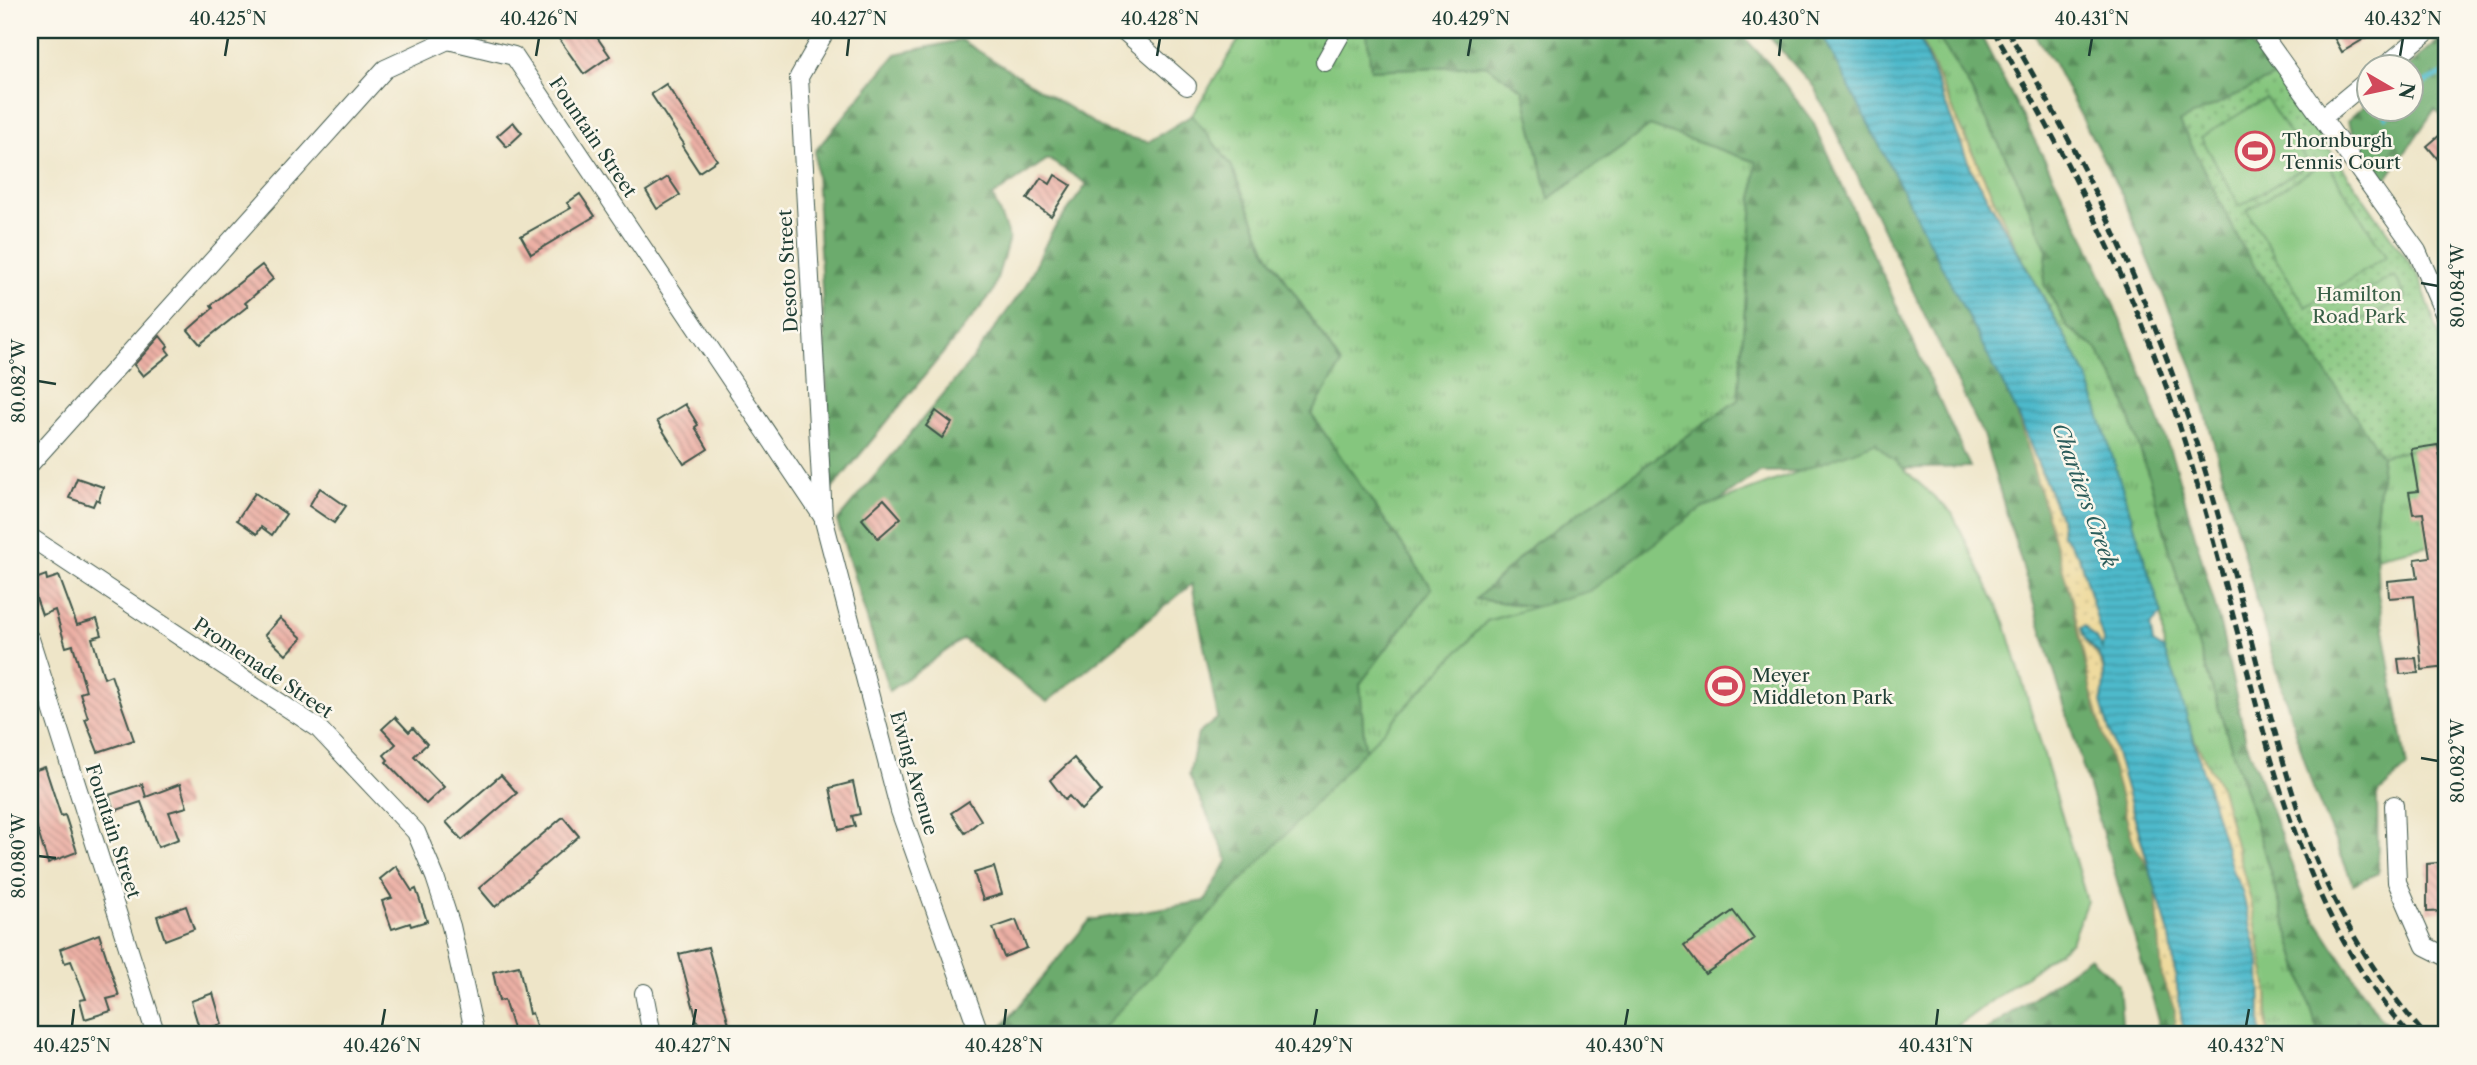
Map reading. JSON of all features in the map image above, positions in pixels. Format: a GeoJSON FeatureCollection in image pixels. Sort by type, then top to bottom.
{"type":"FeatureCollection","features":[{"type":"Feature","properties":{"kind":"street","name":"Desoto Street"},"geometry":{"type":"LineString","coordinates":[[823,517],[799,78],[826,30]]}},
{"type":"Feature","properties":{"kind":"street"},"geometry":{"type":"LineString","coordinates":[[1123,30],[1187,86]]}},
{"type":"Feature","properties":{"kind":"street"},"geometry":{"type":"LineString","coordinates":[[1325,62],[1343,30]]}},
{"type":"Feature","properties":{"kind":"street"},"geometry":{"type":"LineString","coordinates":[[2259,30],[2417,251],[2447,320]]}},
{"type":"Feature","properties":{"kind":"street"},"geometry":{"type":"LineString","coordinates":[[2402,52],[2430,30]]}},
{"type":"Feature","properties":{"kind":"street","name":"Fountain Street"},"geometry":{"type":"LineString","coordinates":[[30,464],[384,69],[448,40],[514,56],[823,517]]}},
{"type":"Feature","properties":{"kind":"street"},"geometry":{"type":"LineString","coordinates":[[2322,118],[2354,92]]}},
{"type":"Feature","properties":{"kind":"street","name":"Ewing Avenue"},"geometry":{"type":"LineString","coordinates":[[823,517],[900,811],[980,1035]]}},
{"type":"Feature","properties":{"kind":"street","name":"Promenade Street"},"geometry":{"type":"LineString","coordinates":[[30,537],[318,728],[416,832],[435,877],[451,926],[475,1035]]}},
{"type":"Feature","properties":{"kind":"street","name":"Fountain Street"},"geometry":{"type":"LineString","coordinates":[[30,639],[156,1035]]}},
{"type":"Feature","properties":{"kind":"street"},"geometry":{"type":"LineString","coordinates":[[2394,805],[2397,882],[2425,946],[2447,957]]}},
{"type":"Feature","properties":{"kind":"street"},"geometry":{"type":"LineString","coordinates":[[645,993],[652,1035]]}},
{"type":"Feature","properties":{"kind":"green space"},"geometry":{"type":"Polygon","coordinates":[[[1245,30],[1370,30],[1367,34],[1372,70],[1486,65],[1523,90],[1549,199],[1650,126],[1756,162],[1738,400],[1534,544],[1477,599],[1535,607],[1487,621],[1365,751],[1360,684],[1432,588],[1311,414],[1341,364],[1267,252],[1231,165],[1192,115],[1245,30]]]}},
{"type":"Feature","properties":{"kind":"green space"},"geometry":{"type":"Polygon","coordinates":[[[1370,30],[1737,30],[1770,65],[1813,122],[1970,467],[1760,472],[1591,591],[1607,616],[1476,599],[1534,544],[1738,400],[1756,162],[1650,126],[1549,199],[1523,90],[1485,65],[1371,70],[1367,34],[1370,30]]]}},
{"type":"Feature","properties":{"kind":"green space"},"geometry":{"type":"Polygon","coordinates":[[[1763,30],[1820,30],[2016,410],[2072,600],[2091,691],[2134,845],[2148,865],[2156,889],[2162,978],[2175,1010],[2174,1035],[2155,1035],[2159,1020],[1983,435],[1814,87],[1763,30]]]}},
{"type":"Feature","properties":{"kind":"green space"},"geometry":{"type":"Polygon","coordinates":[[[1916,30],[1934,30],[1969,86],[2017,179],[2047,250],[2044,284],[2068,328],[2096,348],[2120,388],[2319,1035],[2268,1035],[2267,985],[2252,906],[2221,789],[2195,741],[2164,650],[2162,614],[2087,376],[2016,247],[1916,30]]]}},
{"type":"Feature","properties":{"kind":"green space"},"geometry":{"type":"Polygon","coordinates":[[[1934,30],[1978,30],[2088,244],[2138,363],[2175,465],[2219,620],[2246,741],[2307,906],[2378,1015],[2398,1035],[2319,1035],[2120,388],[2096,348],[2068,328],[2044,284],[2047,250],[2017,179],[1969,86],[1934,30]]]}},
{"type":"Feature","properties":{"kind":"green space"},"geometry":{"type":"Polygon","coordinates":[[[2031,30],[2238,30],[2278,75],[2180,122],[2243,248],[2382,456],[2375,529],[2378,594],[2407,767],[2377,795],[2378,873],[2353,884],[2313,788],[2264,628],[2194,370],[2123,197],[2053,62],[2031,30]]]}},
{"type":"Feature","properties":{"kind":"green space"},"geometry":{"type":"Polygon","coordinates":[[[2447,33],[2447,119],[2435,109],[2384,183],[2347,121],[2354,115],[2354,122],[2424,122],[2424,53],[2447,33]]]}},
{"type":"Feature","properties":{"kind":"green space"},"geometry":{"type":"Polygon","coordinates":[[[961,40],[1108,132],[1148,142],[1192,115],[1231,165],[1267,252],[1341,365],[1311,414],[1432,588],[1360,684],[1365,751],[1281,867],[1264,1035],[1003,1035],[1001,1028],[1090,920],[1205,901],[1228,860],[1189,775],[1198,734],[1218,718],[1192,584],[1047,702],[963,639],[889,691],[837,521],[967,366],[1025,287],[1051,233],[1087,184],[1048,159],[993,196],[1009,238],[993,292],[832,489],[815,151],[896,54],[961,40]]]}},
{"type":"Feature","properties":{"kind":"green space","name":"Hamilton Road Park"},"geometry":{"type":"Polygon","coordinates":[[[2278,75],[2419,277],[2447,358],[2447,442],[2382,456],[2243,248],[2180,122],[2278,75]]]}},
{"type":"Feature","properties":{"kind":"green space","name":"Thornburgh Tennis Court"},"geometry":{"type":"Polygon","coordinates":[[[2266,98],[2309,164],[2240,206],[2201,137],[2266,98]]]}},
{"type":"Feature","properties":{"kind":"green space"},"geometry":{"type":"Polygon","coordinates":[[[2326,161],[2386,257],[2306,307],[2247,211],[2326,161]]]}},
{"type":"Feature","properties":{"kind":"green space"},"geometry":{"type":"Polygon","coordinates":[[[2395,276],[2406,298],[2361,320],[2351,297],[2395,276]]]}},
{"type":"Feature","properties":{"kind":"green space"},"geometry":{"type":"Polygon","coordinates":[[[2447,442],[2447,541],[2376,557],[2375,529],[2382,456],[2447,442]]]}},
{"type":"Feature","properties":{"kind":"green space","name":"Meyer Middleton Park"},"geometry":{"type":"Polygon","coordinates":[[[1875,443],[1952,513],[2005,622],[2087,901],[2071,942],[1945,1035],[1096,1035],[1487,621],[1590,591],[1702,508],[1875,443]]]}},
{"type":"Feature","properties":{"kind":"green space"},"geometry":{"type":"Polygon","coordinates":[[[2090,957],[2119,985],[2123,1035],[1980,1035],[2090,957]]]}},
{"type":"Feature","properties":{"kind":"sand"},"geometry":{"type":"Polygon","coordinates":[[[1916,30],[2016,247],[1971,169],[1916,30]]]}},
{"type":"Feature","properties":{"kind":"sand"},"geometry":{"type":"Polygon","coordinates":[[[2016,410],[2060,517],[2062,534],[2079,556],[2103,640],[2102,651],[2085,642],[2097,655],[2103,669],[2102,703],[2148,865],[2134,845],[2091,691],[2072,600],[2016,410]]]}},
{"type":"Feature","properties":{"kind":"sand"},"geometry":{"type":"Polygon","coordinates":[[[2195,741],[2221,789],[2252,905],[2267,985],[2268,1035],[2261,1035],[2260,964],[2242,891],[2233,873],[2199,763],[2195,741]]]}},
{"type":"Feature","properties":{"kind":"sand"},"geometry":{"type":"Polygon","coordinates":[[[2156,889],[2170,937],[2184,1035],[2174,1035],[2175,1010],[2162,978],[2156,889]]]}},
{"type":"Feature","properties":{"kind":"water","name":"Chartiers Creek"},"geometry":{"type":"Polygon","coordinates":[[[1820,30],[1916,30],[1971,169],[2087,376],[2162,614],[2150,626],[2153,643],[2164,650],[2175,677],[2233,873],[2242,891],[2260,964],[2261,1035],[2224,1035],[2223,1031],[2218,1035],[2184,1035],[2170,937],[2101,703],[2103,663],[2085,639],[2081,628],[2084,626],[2095,637],[2102,649],[2103,640],[2079,556],[2062,534],[2060,517],[2016,410],[1820,30]]]}},
{"type":"Feature","properties":{"kind":"building"},"geometry":{"type":"Polygon","coordinates":[[[565,30],[592,30],[610,56],[584,74],[557,36],[565,30]]]}},
{"type":"Feature","properties":{"kind":"building"},"geometry":{"type":"Polygon","coordinates":[[[2330,30],[2379,30],[2342,52],[2330,30]]]}},
{"type":"Feature","properties":{"kind":"building"},"geometry":{"type":"Polygon","coordinates":[[[666,84],[717,160],[699,172],[651,94],[666,84]]]}},
{"type":"Feature","properties":{"kind":"building"},"geometry":{"type":"Polygon","coordinates":[[[513,122],[522,133],[507,147],[497,136],[513,122]]]}},
{"type":"Feature","properties":{"kind":"building"},"geometry":{"type":"Polygon","coordinates":[[[2447,129],[2447,170],[2427,146],[2447,129]]]}},
{"type":"Feature","properties":{"kind":"building"},"geometry":{"type":"Polygon","coordinates":[[[1055,175],[1071,185],[1051,216],[1027,199],[1041,178],[1050,184],[1055,175]]]}},
{"type":"Feature","properties":{"kind":"building"},"geometry":{"type":"Polygon","coordinates":[[[668,177],[680,195],[657,209],[646,191],[668,177]]]}},
{"type":"Feature","properties":{"kind":"building"},"geometry":{"type":"Polygon","coordinates":[[[580,194],[595,216],[531,254],[521,236],[571,208],[567,203],[580,194]]]}},
{"type":"Feature","properties":{"kind":"building"},"geometry":{"type":"Polygon","coordinates":[[[262,265],[273,279],[245,303],[248,306],[200,344],[188,330],[213,308],[211,305],[262,265]]]}},
{"type":"Feature","properties":{"kind":"building"},"geometry":{"type":"Polygon","coordinates":[[[160,336],[168,346],[166,349],[170,354],[143,376],[134,365],[160,336]]]}},
{"type":"Feature","properties":{"kind":"building"},"geometry":{"type":"Polygon","coordinates":[[[685,404],[708,449],[684,464],[657,421],[685,404]]]}},
{"type":"Feature","properties":{"kind":"building"},"geometry":{"type":"Polygon","coordinates":[[[936,411],[952,423],[942,438],[926,426],[936,411]]]}},
{"type":"Feature","properties":{"kind":"building"},"geometry":{"type":"Polygon","coordinates":[[[2438,445],[2447,488],[2447,667],[2422,670],[2414,596],[2389,598],[2388,581],[2418,578],[2415,559],[2430,557],[2423,513],[2413,514],[2409,492],[2418,491],[2411,449],[2438,445]]]}},
{"type":"Feature","properties":{"kind":"building"},"geometry":{"type":"Polygon","coordinates":[[[77,478],[103,487],[99,501],[96,499],[93,506],[69,498],[77,478]]]}},
{"type":"Feature","properties":{"kind":"building"},"geometry":{"type":"Polygon","coordinates":[[[320,488],[346,506],[334,523],[309,506],[320,488]]]}},
{"type":"Feature","properties":{"kind":"building"},"geometry":{"type":"Polygon","coordinates":[[[255,493],[286,514],[272,535],[261,527],[257,534],[237,520],[255,493]]]}},
{"type":"Feature","properties":{"kind":"building"},"geometry":{"type":"Polygon","coordinates":[[[884,499],[901,518],[878,538],[862,519],[884,499]]]}},
{"type":"Feature","properties":{"kind":"building"},"geometry":{"type":"Polygon","coordinates":[[[46,575],[47,580],[59,576],[77,625],[97,619],[102,635],[92,638],[104,678],[111,675],[134,740],[98,752],[85,719],[88,718],[80,693],[86,691],[73,645],[66,647],[55,610],[42,615],[30,581],[46,575]]]}},
{"type":"Feature","properties":{"kind":"building"},"geometry":{"type":"Polygon","coordinates":[[[280,618],[302,638],[286,655],[265,635],[280,618]]]}},
{"type":"Feature","properties":{"kind":"building"},"geometry":{"type":"Polygon","coordinates":[[[2416,658],[2418,673],[2400,674],[2398,659],[2416,658]]]}},
{"type":"Feature","properties":{"kind":"building"},"geometry":{"type":"Polygon","coordinates":[[[395,717],[409,732],[413,728],[427,744],[414,756],[444,787],[426,804],[386,762],[388,760],[384,755],[396,744],[382,729],[395,717]]]}},
{"type":"Feature","properties":{"kind":"building"},"geometry":{"type":"Polygon","coordinates":[[[1074,758],[1101,791],[1081,810],[1069,796],[1065,800],[1050,780],[1074,758]]]}},
{"type":"Feature","properties":{"kind":"building"},"geometry":{"type":"Polygon","coordinates":[[[45,767],[61,816],[65,815],[77,852],[48,863],[30,807],[30,772],[45,767]]]}},
{"type":"Feature","properties":{"kind":"building"},"geometry":{"type":"Polygon","coordinates":[[[501,775],[517,793],[462,840],[446,822],[501,775]]]}},
{"type":"Feature","properties":{"kind":"building"},"geometry":{"type":"Polygon","coordinates":[[[853,782],[860,814],[852,816],[855,826],[839,830],[830,788],[853,782]]]}},
{"type":"Feature","properties":{"kind":"building"},"geometry":{"type":"Polygon","coordinates":[[[142,784],[146,797],[180,784],[187,807],[169,812],[179,839],[158,847],[141,802],[114,811],[109,795],[142,784]]]}},
{"type":"Feature","properties":{"kind":"building"},"geometry":{"type":"Polygon","coordinates":[[[969,801],[981,820],[965,833],[951,813],[969,801]]]}},
{"type":"Feature","properties":{"kind":"building"},"geometry":{"type":"Polygon","coordinates":[[[563,817],[579,836],[495,907],[479,888],[563,817]]]}},
{"type":"Feature","properties":{"kind":"building"},"geometry":{"type":"Polygon","coordinates":[[[2447,862],[2447,911],[2427,912],[2427,864],[2447,862]]]}},
{"type":"Feature","properties":{"kind":"building"},"geometry":{"type":"Polygon","coordinates":[[[396,866],[412,891],[416,889],[427,921],[392,929],[382,901],[392,898],[380,879],[396,866]]]}},
{"type":"Feature","properties":{"kind":"building"},"geometry":{"type":"Polygon","coordinates":[[[994,867],[1002,894],[983,900],[974,873],[994,867]]]}},
{"type":"Feature","properties":{"kind":"building"},"geometry":{"type":"Polygon","coordinates":[[[186,906],[194,929],[165,940],[157,916],[186,906]]]}},
{"type":"Feature","properties":{"kind":"building"},"geometry":{"type":"Polygon","coordinates":[[[1733,911],[1754,939],[1705,974],[1684,946],[1733,911]]]}},
{"type":"Feature","properties":{"kind":"building"},"geometry":{"type":"Polygon","coordinates":[[[1016,920],[1027,948],[1004,957],[993,928],[1016,920]]]}},
{"type":"Feature","properties":{"kind":"building"},"geometry":{"type":"Polygon","coordinates":[[[99,934],[119,996],[107,999],[111,1011],[85,1019],[80,1000],[86,999],[71,961],[65,963],[60,949],[99,934]]]}},
{"type":"Feature","properties":{"kind":"building"},"geometry":{"type":"Polygon","coordinates":[[[708,947],[732,1035],[701,1035],[679,954],[708,947]]]}},
{"type":"Feature","properties":{"kind":"building"},"geometry":{"type":"Polygon","coordinates":[[[519,966],[529,1014],[532,1013],[539,1035],[515,1035],[504,1000],[499,1001],[493,972],[519,966]]]}},
{"type":"Feature","properties":{"kind":"building"},"geometry":{"type":"Polygon","coordinates":[[[213,993],[222,1024],[200,1031],[191,1001],[213,993]]]}},
{"type":"Feature","properties":{"kind":"waterway"},"geometry":{"type":"LineString","coordinates":[[2424,84],[2447,72]]}},
{"type":"Feature","properties":{"kind":"railway"},"geometry":{"type":"LineString","coordinates":[[1993,30],[2094,216],[2157,362],[2203,505],[2272,761],[2305,859],[2325,906],[2349,951],[2377,995],[2410,1035]]}},
{"type":"Feature","properties":{"kind":"railway"},"geometry":{"type":"LineString","coordinates":[[2007,30],[2096,195],[2123,252],[2170,368],[2210,487],[2281,753],[2317,862],[2365,955],[2425,1035]]}},
{"type":"Feature","properties":{"kind":"place","name":"Thornburgh Tennis Court"},"geometry":{"type":"Point","coordinates":[2255,151]}},
{"type":"Feature","properties":{"kind":"place","name":"Meyer Middleton Park"},"geometry":{"type":"Point","coordinates":[1725,686]}}]}
